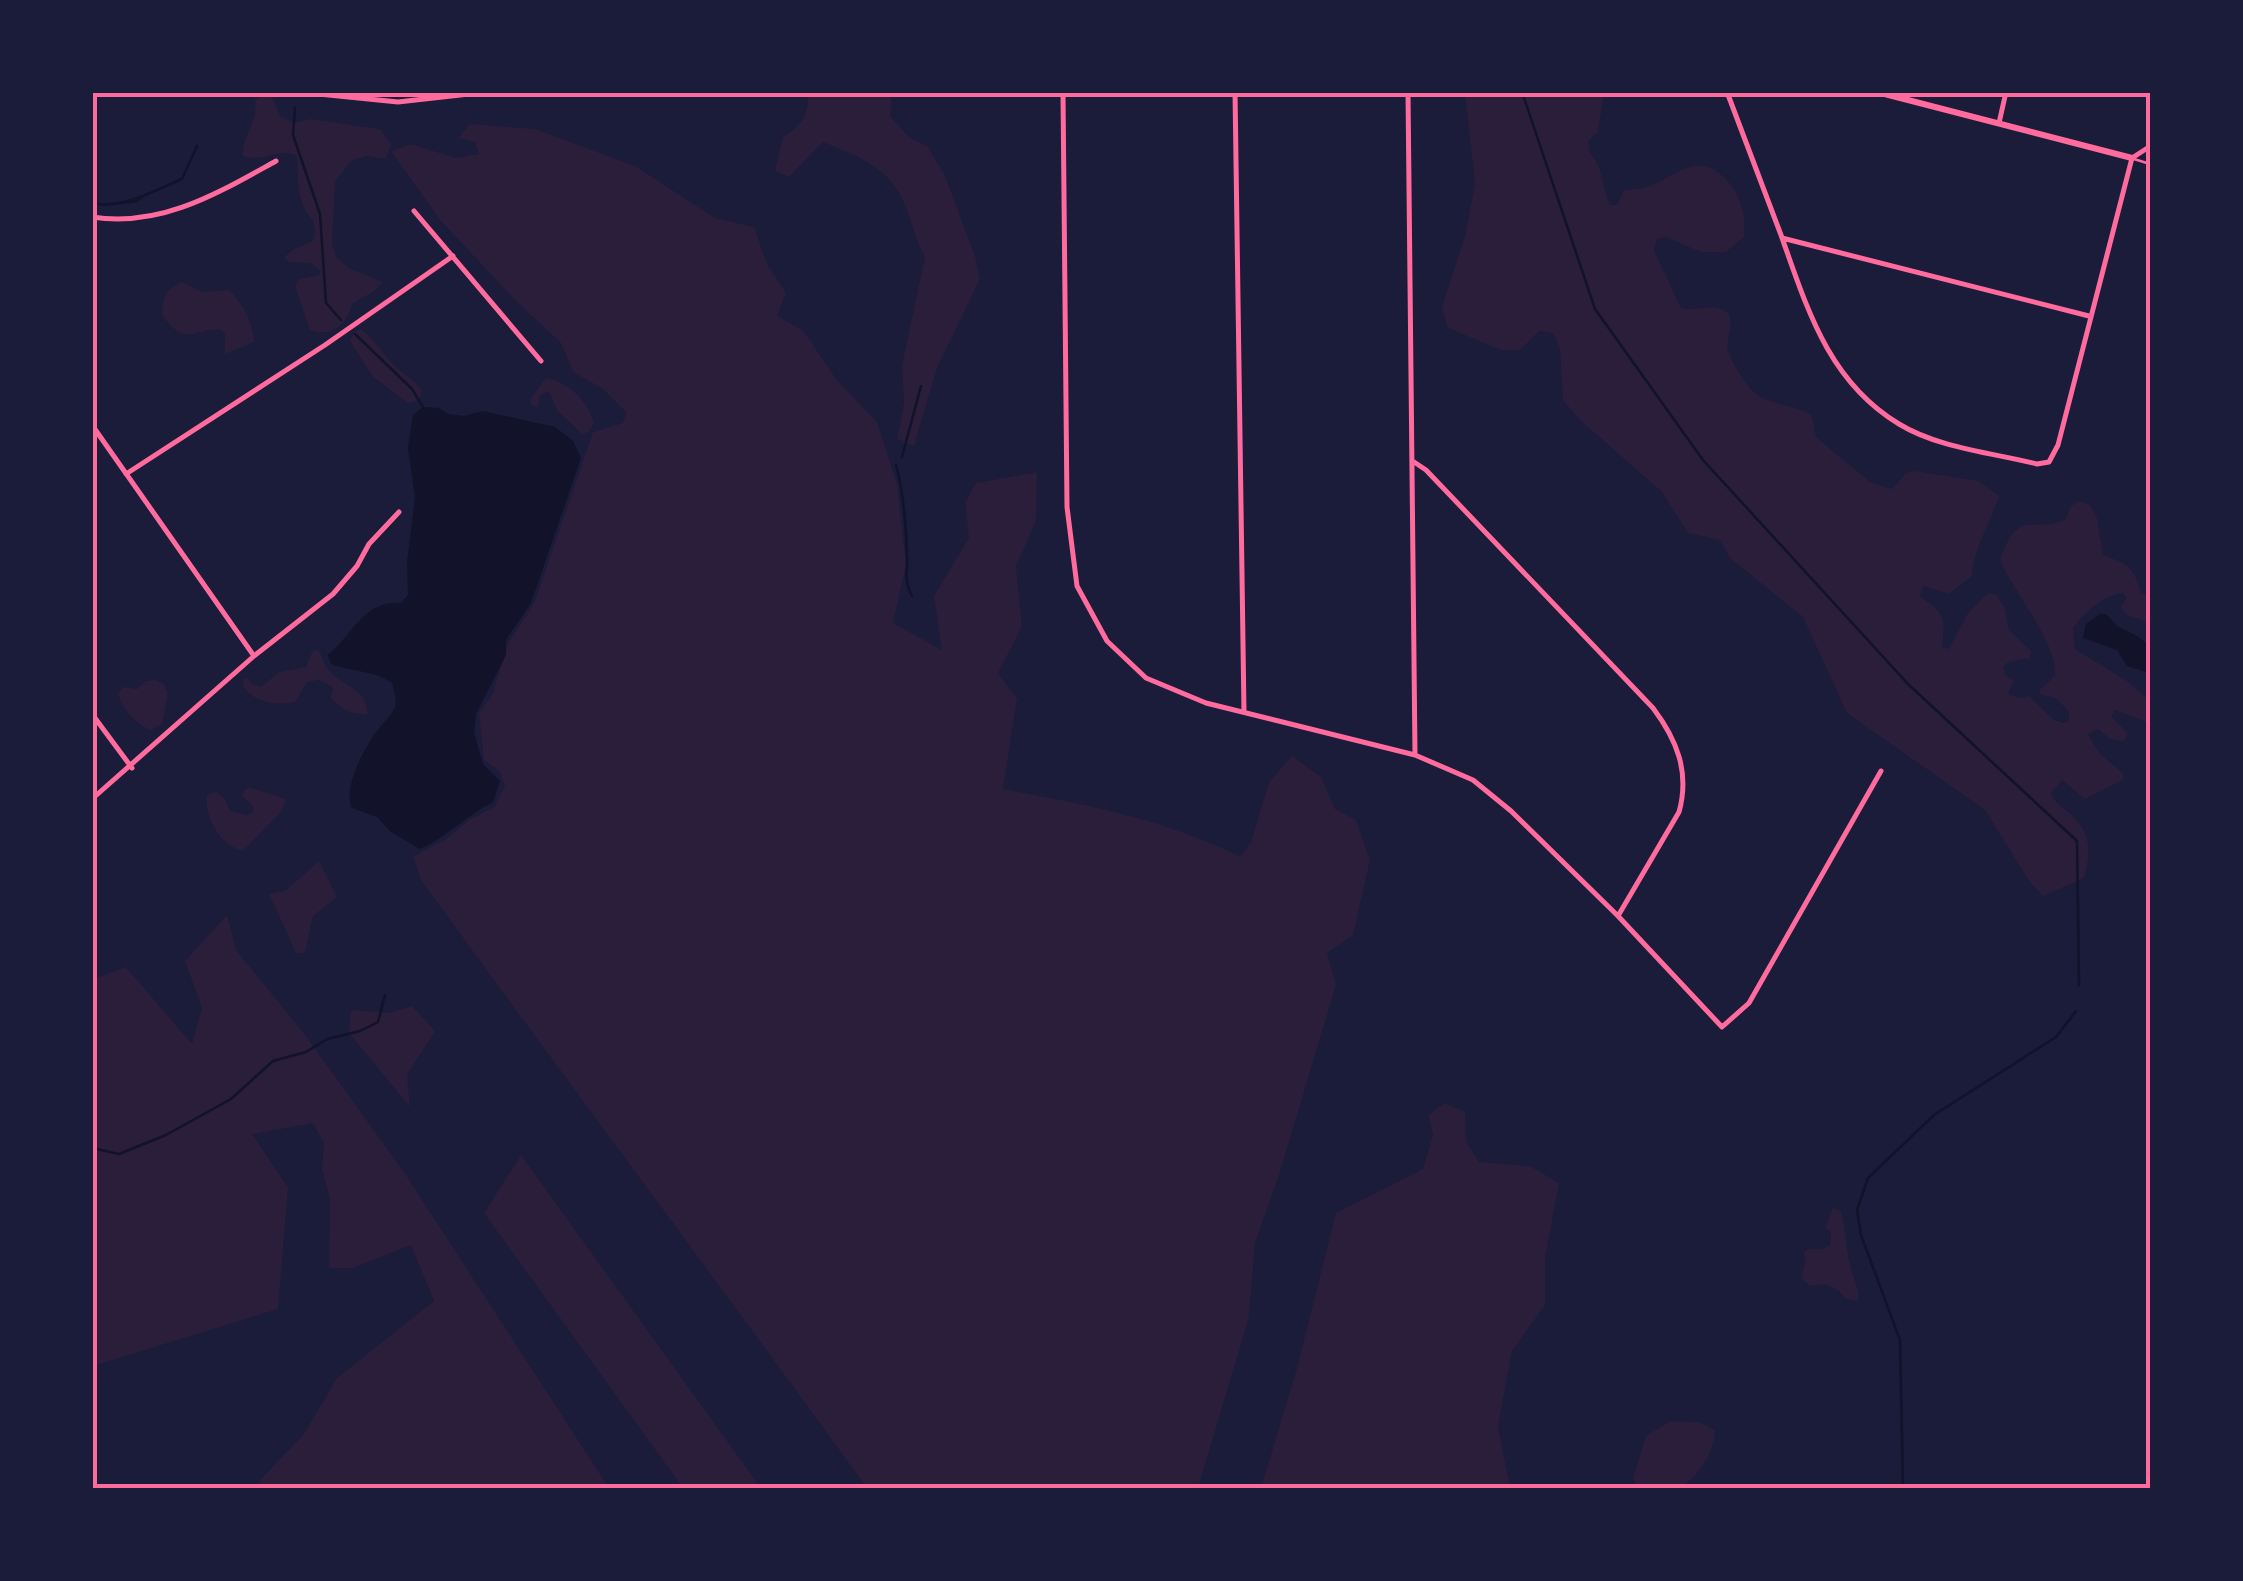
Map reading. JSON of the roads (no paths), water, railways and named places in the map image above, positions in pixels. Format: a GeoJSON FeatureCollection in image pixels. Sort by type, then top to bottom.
{"type":"FeatureCollection","features":[{"type":"Feature","properties":{"kind":"street"},"geometry":{"type":"LineString","coordinates":[[299,92],[398,102],[488,92]]}},
{"type":"Feature","properties":{"kind":"street"},"geometry":{"type":"LineString","coordinates":[[1063,92],[1067,507],[1077,586],[1107,641],[1146,678],[1191,698],[1415,756],[1473,780],[1511,811],[1618,916],[1722,1027],[1749,1003],[1881,771]]}},
{"type":"Feature","properties":{"kind":"street"},"geometry":{"type":"LineString","coordinates":[[1235,92],[1244,712]]}},
{"type":"Feature","properties":{"kind":"street"},"geometry":{"type":"LineString","coordinates":[[1408,92],[1415,756]]}},
{"type":"Feature","properties":{"kind":"street"},"geometry":{"type":"LineString","coordinates":[[1727,92],[1804,305],[1829,356],[1876,408],[1901,426],[1930,438],[2037,464],[2049,462],[2058,444],[2132,158],[2149,147],[2150,142]]}},
{"type":"Feature","properties":{"kind":"street"},"geometry":{"type":"LineString","coordinates":[[1877,92],[2132,158]]}},
{"type":"Feature","properties":{"kind":"street"},"geometry":{"type":"LineString","coordinates":[[1998,123],[2006,92]]}},
{"type":"Feature","properties":{"kind":"street"},"geometry":{"type":"LineString","coordinates":[[92,217],[117,221],[169,214],[220,193],[276,161]]}},
{"type":"Feature","properties":{"kind":"street"},"geometry":{"type":"LineString","coordinates":[[414,211],[541,361]]}},
{"type":"Feature","properties":{"kind":"street"},"geometry":{"type":"LineString","coordinates":[[1782,238],[2090,317]]}},
{"type":"Feature","properties":{"kind":"street"},"geometry":{"type":"LineString","coordinates":[[126,474],[325,346],[453,256]]}},
{"type":"Feature","properties":{"kind":"street"},"geometry":{"type":"LineString","coordinates":[[92,426],[254,656]]}},
{"type":"Feature","properties":{"kind":"street"},"geometry":{"type":"LineString","coordinates":[[1414,462],[1627,680],[1670,731],[1684,773],[1684,793],[1670,830],[1618,916]]}},
{"type":"Feature","properties":{"kind":"street"},"geometry":{"type":"LineString","coordinates":[[92,799],[132,768],[254,656],[332,594],[399,512]]}},
{"type":"Feature","properties":{"kind":"street"},"geometry":{"type":"LineString","coordinates":[[92,714],[132,768]]}},
{"type":"Feature","properties":{"kind":"lane"},"geometry":{"type":"LineString","coordinates":[[2132,158],[2150,164]]}},
{"type":"Feature","properties":{"kind":"waterway"},"geometry":{"type":"LineString","coordinates":[[1522,92],[1595,309],[1703,460],[1908,684],[2077,841],[2079,985]]}},
{"type":"Feature","properties":{"kind":"waterway"},"geometry":{"type":"LineString","coordinates":[[295,108],[293,135],[320,214],[326,303],[341,320]]}},
{"type":"Feature","properties":{"kind":"waterway"},"geometry":{"type":"LineString","coordinates":[[92,203],[115,204],[182,179],[197,146]]}},
{"type":"Feature","properties":{"kind":"waterway"},"geometry":{"type":"LineString","coordinates":[[122,203],[142,197]]}},
{"type":"Feature","properties":{"kind":"waterway"},"geometry":{"type":"LineString","coordinates":[[355,334],[412,389],[423,407]]}},
{"type":"Feature","properties":{"kind":"waterway"},"geometry":{"type":"LineString","coordinates":[[902,457],[921,386]]}},
{"type":"Feature","properties":{"kind":"waterway"},"geometry":{"type":"LineString","coordinates":[[896,465],[904,510],[907,580],[912,596]]}},
{"type":"Feature","properties":{"kind":"waterway"},"geometry":{"type":"LineString","coordinates":[[92,1148],[119,1154],[166,1135],[231,1099],[273,1061],[306,1052],[327,1039],[378,1022],[385,995]]}},
{"type":"Feature","properties":{"kind":"waterway"},"geometry":{"type":"LineString","coordinates":[[1903,1488],[1900,1340],[1861,1235],[1857,1210],[1868,1178],[1934,1115],[2056,1037],[2076,1011]]}}]}
